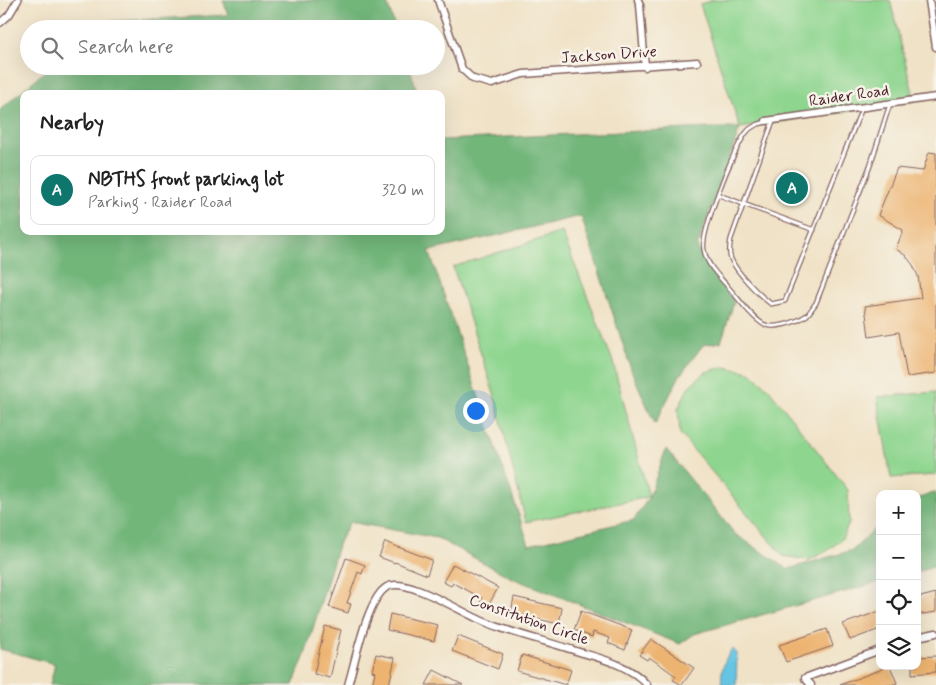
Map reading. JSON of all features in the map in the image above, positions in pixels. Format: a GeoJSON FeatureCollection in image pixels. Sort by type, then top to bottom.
{"type":"FeatureCollection","features":[{"type":"Feature","properties":{"kind":"street"},"geometry":{"type":"LineString","coordinates":[[0,23],[9,15],[18,0]]}},
{"type":"Feature","properties":{"kind":"street","name":"Jackson Drive"},"geometry":{"type":"LineString","coordinates":[[438,0],[445,20]]}},
{"type":"Feature","properties":{"kind":"street"},"geometry":{"type":"LineString","coordinates":[[638,0],[645,67]]}},
{"type":"Feature","properties":{"kind":"street"},"geometry":{"type":"LineString","coordinates":[[929,0],[936,47]]}},
{"type":"Feature","properties":{"kind":"street","name":"Jackson Drive"},"geometry":{"type":"LineString","coordinates":[[445,20],[462,69],[473,79],[492,84],[523,74],[697,62]]}},
{"type":"Feature","properties":{"kind":"street","name":"Raider Road"},"geometry":{"type":"LineString","coordinates":[[770,121],[936,98]]}},
{"type":"Feature","properties":{"kind":"street","name":"Constitution Circle"},"geometry":{"type":"LineString","coordinates":[[348,685],[371,608],[387,587],[396,584],[410,586],[484,622],[612,662],[643,680],[647,685]]}},
{"type":"Feature","properties":{"kind":"street"},"geometry":{"type":"LineString","coordinates":[[921,636],[936,632]]}},
{"type":"Feature","properties":{"kind":"street"},"geometry":{"type":"LineString","coordinates":[[811,685],[805,678],[876,651]]}},
{"type":"Feature","properties":{"kind":"lane"},"geometry":{"type":"LineString","coordinates":[[770,121],[756,125],[747,131],[738,146],[706,227],[703,248],[707,263],[764,325],[772,326],[785,324],[807,315],[816,303],[859,194],[890,104]]}},
{"type":"Feature","properties":{"kind":"lane"},"geometry":{"type":"LineString","coordinates":[[770,121],[744,205],[731,239],[730,257],[739,271],[771,304],[785,301],[862,107]]}},
{"type":"Feature","properties":{"kind":"lane"},"geometry":{"type":"LineString","coordinates":[[718,195],[814,230]]}},
{"type":"Feature","properties":{"kind":"green space"},"geometry":{"type":"Polygon","coordinates":[[[223,0],[386,0],[393,20],[134,20],[228,15],[223,0]]]}},
{"type":"Feature","properties":{"kind":"green space"},"geometry":{"type":"Polygon","coordinates":[[[713,0],[890,0],[915,101],[740,128],[700,4],[713,0]]]}},
{"type":"Feature","properties":{"kind":"green space"},"geometry":{"type":"Polygon","coordinates":[[[41,75],[412,75],[417,90],[23,90],[41,75]]]}},
{"type":"Feature","properties":{"kind":"green space"},"geometry":{"type":"Polygon","coordinates":[[[20,93],[20,235],[445,235],[445,140],[740,128],[697,247],[734,302],[721,342],[703,345],[679,377],[655,424],[632,372],[581,216],[429,251],[529,545],[634,520],[649,497],[666,449],[735,534],[788,569],[853,550],[876,528],[876,583],[694,634],[680,644],[512,578],[437,538],[350,522],[339,542],[305,655],[293,685],[50,685],[55,664],[0,649],[0,110],[20,93]]]}},
{"type":"Feature","properties":{"kind":"green space"},"geometry":{"type":"Polygon","coordinates":[[[562,232],[612,359],[649,497],[526,522],[495,397],[453,267],[562,232]]]}},
{"type":"Feature","properties":{"kind":"green space"},"geometry":{"type":"Polygon","coordinates":[[[724,367],[750,372],[768,388],[848,490],[849,523],[842,539],[827,551],[809,560],[783,556],[680,434],[678,409],[689,386],[706,372],[724,367]]]}},
{"type":"Feature","properties":{"kind":"green space"},"geometry":{"type":"Polygon","coordinates":[[[936,392],[936,475],[891,478],[877,397],[936,392]]]}},
{"type":"Feature","properties":{"kind":"green space"},"geometry":{"type":"Polygon","coordinates":[[[936,492],[936,566],[921,571],[921,535],[921,498],[936,492]]]}},
{"type":"Feature","properties":{"kind":"water"},"geometry":{"type":"Polygon","coordinates":[[[732,649],[737,654],[736,685],[722,685],[723,666],[732,649]]]}},
{"type":"Feature","properties":{"kind":"building"},"geometry":{"type":"Polygon","coordinates":[[[929,152],[936,153],[936,373],[907,377],[899,332],[869,337],[865,306],[921,298],[918,276],[913,265],[906,256],[896,249],[903,230],[878,215],[897,168],[923,171],[929,152]]]}},
{"type":"Feature","properties":{"kind":"building"},"geometry":{"type":"Polygon","coordinates":[[[385,542],[432,560],[427,575],[379,557],[385,542]]]}},
{"type":"Feature","properties":{"kind":"building"},"geometry":{"type":"Polygon","coordinates":[[[346,558],[365,565],[362,574],[358,572],[347,603],[351,604],[348,613],[329,607],[346,558]]]}},
{"type":"Feature","properties":{"kind":"building"},"geometry":{"type":"Polygon","coordinates":[[[453,564],[498,588],[488,606],[480,602],[482,598],[453,583],[451,586],[443,582],[453,564]]]}},
{"type":"Feature","properties":{"kind":"building"},"geometry":{"type":"Polygon","coordinates":[[[936,593],[936,612],[921,614],[921,597],[936,593]]]}},
{"type":"Feature","properties":{"kind":"building"},"geometry":{"type":"Polygon","coordinates":[[[514,597],[562,608],[559,624],[511,613],[514,597]]]}},
{"type":"Feature","properties":{"kind":"building"},"geometry":{"type":"Polygon","coordinates":[[[581,611],[632,630],[625,650],[608,643],[610,638],[593,632],[592,637],[574,630],[581,611]]]}},
{"type":"Feature","properties":{"kind":"building"},"geometry":{"type":"Polygon","coordinates":[[[876,612],[876,630],[850,640],[843,624],[876,612]]]}},
{"type":"Feature","properties":{"kind":"building"},"geometry":{"type":"Polygon","coordinates":[[[390,614],[438,625],[434,641],[387,630],[390,614]]]}},
{"type":"Feature","properties":{"kind":"building"},"geometry":{"type":"Polygon","coordinates":[[[325,626],[341,630],[330,678],[314,674],[325,626]]]}},
{"type":"Feature","properties":{"kind":"building"},"geometry":{"type":"Polygon","coordinates":[[[827,629],[833,646],[786,662],[779,645],[827,629]]]}},
{"type":"Feature","properties":{"kind":"building"},"geometry":{"type":"Polygon","coordinates":[[[458,636],[503,654],[498,669],[452,651],[458,636]]]}},
{"type":"Feature","properties":{"kind":"building"},"geometry":{"type":"Polygon","coordinates":[[[651,639],[694,668],[682,685],[673,680],[676,676],[649,657],[647,660],[639,655],[651,639]]]}},
{"type":"Feature","properties":{"kind":"building"},"geometry":{"type":"Polygon","coordinates":[[[376,654],[395,658],[389,685],[372,685],[375,672],[372,671],[376,654]]]}},
{"type":"Feature","properties":{"kind":"building"},"geometry":{"type":"Polygon","coordinates":[[[522,655],[571,670],[566,685],[517,671],[522,655]]]}},
{"type":"Feature","properties":{"kind":"building"},"geometry":{"type":"Polygon","coordinates":[[[936,656],[936,672],[912,674],[912,670],[921,670],[921,657],[936,656]]]}},
{"type":"Feature","properties":{"kind":"building"},"geometry":{"type":"Polygon","coordinates":[[[434,670],[463,685],[426,685],[434,670]]]}},
{"type":"Feature","properties":{"kind":"building"},"geometry":{"type":"Polygon","coordinates":[[[879,670],[892,670],[897,683],[891,685],[840,685],[879,670]]]}},
{"type":"Feature","properties":{"kind":"place","name":"NBTHS front parking lot"},"geometry":{"type":"Point","coordinates":[792,188]}}]}
